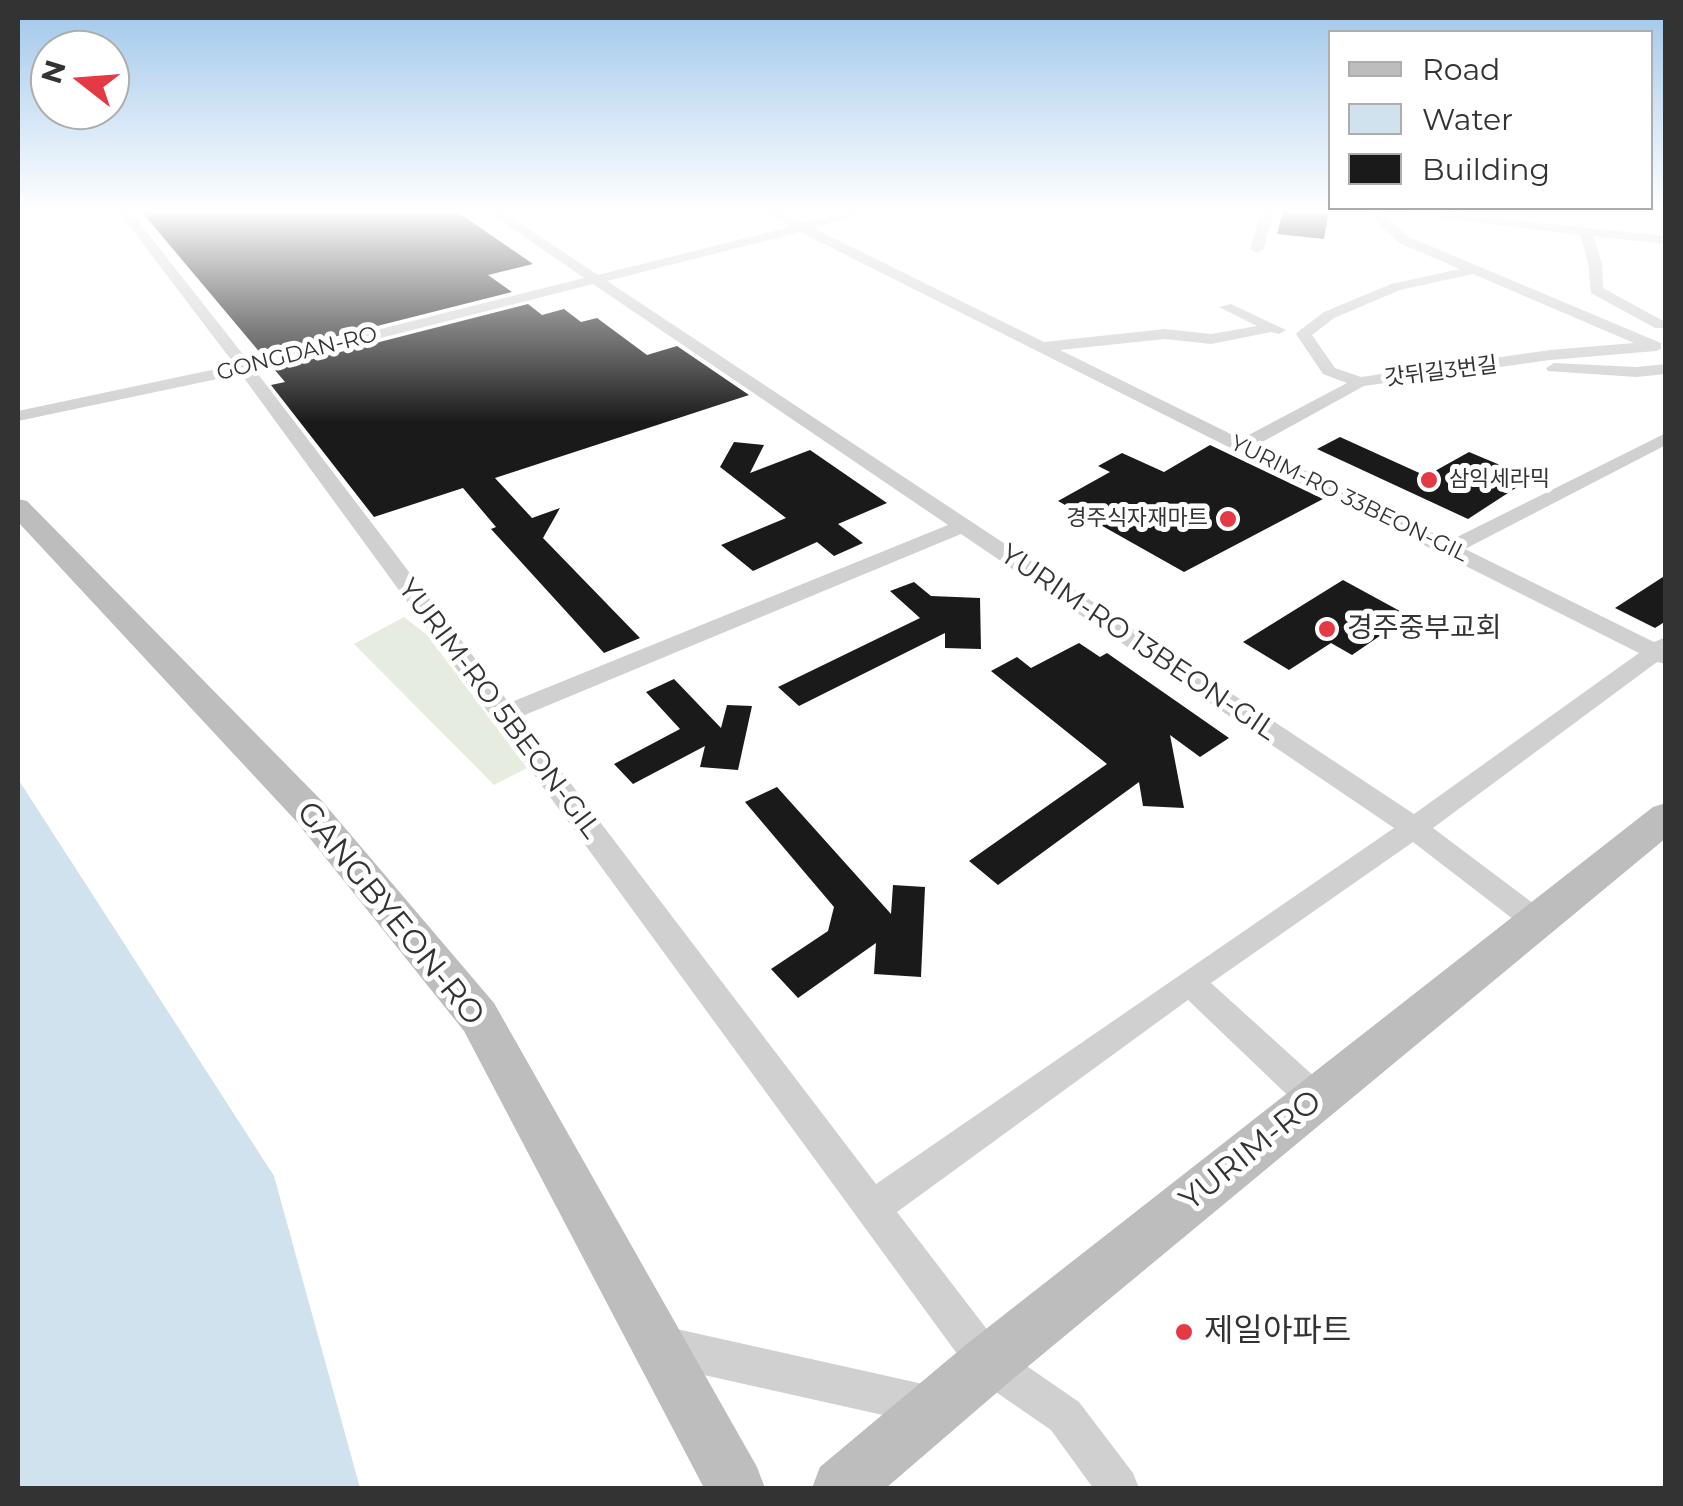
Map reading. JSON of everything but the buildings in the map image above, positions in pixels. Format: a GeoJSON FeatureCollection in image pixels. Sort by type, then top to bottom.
{"type":"FeatureCollection","features":[{"type":"Feature","properties":{"kind":"street","name":"YURIM-RO 5BEON-GIL"},"geometry":{"type":"LineString","coordinates":[[179,281],[988,1363],[1066,1416],[1118,1488]]}},
{"type":"Feature","properties":{"kind":"street","name":"GONGDAN-RO"},"geometry":{"type":"LineString","coordinates":[[18,416],[246,368],[590,281]]}},
{"type":"Feature","properties":{"kind":"street","name":"YURIM-RO 13BEON-GIL"},"geometry":{"type":"LineString","coordinates":[[597,281],[1414,828],[1536,921]]}},
{"type":"Feature","properties":{"kind":"street","name":"YURIM-RO 33BEON-GIL"},"geometry":{"type":"LineString","coordinates":[[910,281],[1449,550],[1662,651],[1414,828]]}},
{"type":"Feature","properties":{"kind":"street"},"geometry":{"type":"LineString","coordinates":[[1304,334],[1329,315],[1396,287],[1422,281]]}},
{"type":"Feature","properties":{"kind":"street"},"geometry":{"type":"LineString","coordinates":[[1499,281],[1614,332],[1661,347]]}},
{"type":"Feature","properties":{"kind":"street"},"geometry":{"type":"LineString","coordinates":[[1595,281],[1596,290],[1662,325]]}},
{"type":"Feature","properties":{"kind":"street"},"geometry":{"type":"LineString","coordinates":[[1226,306],[1250,314],[1269,328]]}},
{"type":"Feature","properties":{"kind":"street"},"geometry":{"type":"LineString","coordinates":[[1614,332],[1662,325]]}},
{"type":"Feature","properties":{"kind":"street"},"geometry":{"type":"LineString","coordinates":[[1043,347],[1165,334],[1211,339],[1269,328],[1304,334],[1329,370],[1360,382]]}},
{"type":"Feature","properties":{"kind":"street","name":"갓뒤길3번길"},"geometry":{"type":"LineString","coordinates":[[1241,446],[1360,382],[1494,366],[1550,355],[1661,347]]}},
{"type":"Feature","properties":{"kind":"street"},"geometry":{"type":"LineString","coordinates":[[1494,366],[1636,372],[1666,369]]}},
{"type":"Feature","properties":{"kind":"street"},"geometry":{"type":"LineString","coordinates":[[1449,550],[1660,444]]}},
{"type":"Feature","properties":{"kind":"street","name":"GANGBYEON-RO"},"geometry":{"type":"LineString","coordinates":[[18,507],[308,811],[479,1018],[736,1488]]}},
{"type":"Feature","properties":{"kind":"street"},"geometry":{"type":"LineString","coordinates":[[504,715],[963,526]]}},
{"type":"Feature","properties":{"kind":"street","name":"YURIM-RO"},"geometry":{"type":"LineString","coordinates":[[841,1488],[988,1363],[1666,817]]}},
{"type":"Feature","properties":{"kind":"street"},"geometry":{"type":"LineString","coordinates":[[872,1208],[1189,982],[1414,828]]}},
{"type":"Feature","properties":{"kind":"street"},"geometry":{"type":"LineString","coordinates":[[1189,982],[1315,1100]]}},
{"type":"Feature","properties":{"kind":"street"},"geometry":{"type":"LineString","coordinates":[[659,1345],[936,1407]]}},
{"type":"Feature","properties":{"kind":"shaded area"},"geometry":{"type":"Polygon","coordinates":[[[404,617],[427,635],[527,768],[494,785],[354,644],[404,617]]]}},
{"type":"Feature","properties":{"kind":"water"},"geometry":{"type":"Polygon","coordinates":[[[18,779],[274,1176],[360,1488],[18,1488],[18,779]]]}},
{"type":"Feature","properties":{"kind":"place","name":"삼익세라믹"},"geometry":{"type":"Point","coordinates":[1429,480]}},
{"type":"Feature","properties":{"kind":"place","name":"경주식자재마트"},"geometry":{"type":"Point","coordinates":[1228,519]}},
{"type":"Feature","properties":{"kind":"place","name":"경주중부교회"},"geometry":{"type":"Point","coordinates":[1327,629]}},
{"type":"Feature","properties":{"kind":"place","name":"제일아파트"},"geometry":{"type":"Point","coordinates":[1184,1332]}}]}
